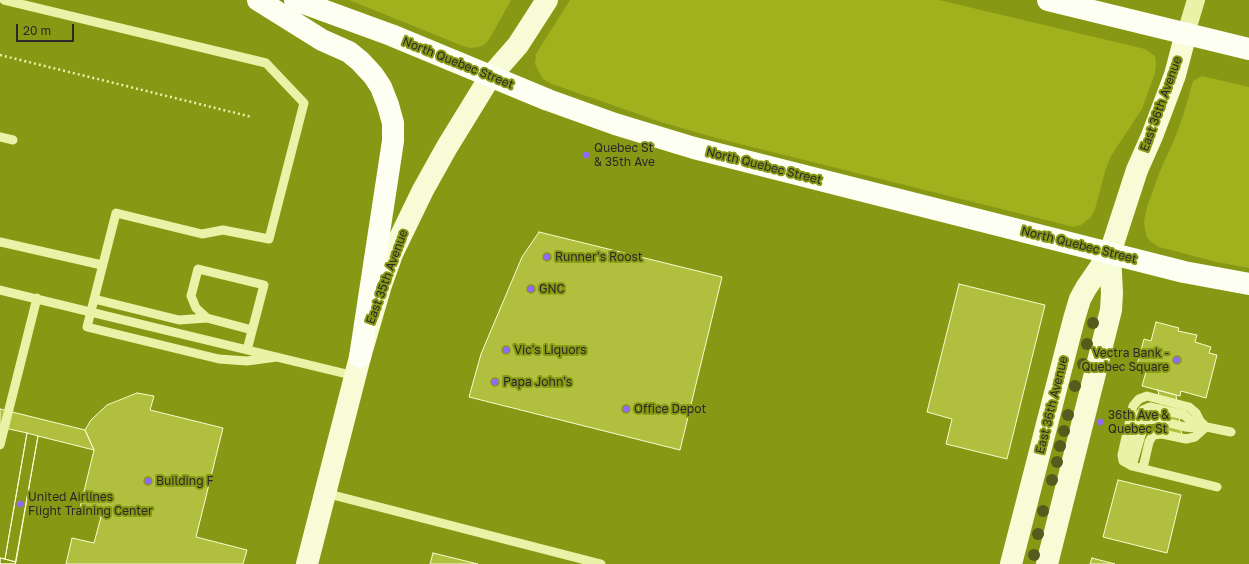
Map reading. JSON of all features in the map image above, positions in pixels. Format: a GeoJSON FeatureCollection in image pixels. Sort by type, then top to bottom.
{"type":"FeatureCollection","features":[{"type":"Feature","properties":{"kind":"main road"},"geometry":{"type":"LineString","coordinates":[[258,0],[322,40],[349,52],[373,75],[381,87],[388,105],[392,123],[393,141],[357,366]]}},
{"type":"Feature","properties":{"kind":"main road","name":"North Quebec Street"},"geometry":{"type":"LineString","coordinates":[[295,0],[364,24],[582,112],[694,148],[1184,272],[1249,284]]}},
{"type":"Feature","properties":{"kind":"main road"},"geometry":{"type":"LineString","coordinates":[[1048,0],[1249,49]]}},
{"type":"Feature","properties":{"kind":"main road"},"geometry":{"type":"LineString","coordinates":[[1184,272],[1249,292]]}},
{"type":"Feature","properties":{"kind":"street","name":"East 35th Avenue"},"geometry":{"type":"LineString","coordinates":[[307,564],[357,366],[381,285],[404,227],[447,147],[490,76],[518,45],[547,0]]}},
{"type":"Feature","properties":{"kind":"street","name":"East 36th Avenue"},"geometry":{"type":"LineString","coordinates":[[1011,564],[1080,300],[1086,288],[1110,253],[1137,170],[1152,136],[1175,75],[1196,0]]}},
{"type":"Feature","properties":{"kind":"street","name":"East 36th Avenue"},"geometry":{"type":"LineString","coordinates":[[1047,564],[1111,310],[1112,293],[1110,253]]}},
{"type":"Feature","properties":{"kind":"lane"},"geometry":{"type":"LineString","coordinates":[[4,0],[266,63],[304,103],[269,239],[223,230],[202,234],[116,213],[87,326],[219,360],[247,361],[277,357]]}},
{"type":"Feature","properties":{"kind":"lane"},"geometry":{"type":"LineString","coordinates":[[0,137],[13,140]]}},
{"type":"Feature","properties":{"kind":"lane"},"geometry":{"type":"LineString","coordinates":[[0,242],[102,265]]}},
{"type":"Feature","properties":{"kind":"lane"},"geometry":{"type":"LineString","coordinates":[[207,318],[196,308],[191,296],[198,269],[264,285],[247,350]]}},
{"type":"Feature","properties":{"kind":"lane"},"geometry":{"type":"LineString","coordinates":[[0,290],[277,357],[357,366]]}},
{"type":"Feature","properties":{"kind":"lane"},"geometry":{"type":"LineString","coordinates":[[0,445],[37,298]]}},
{"type":"Feature","properties":{"kind":"lane"},"geometry":{"type":"LineString","coordinates":[[94,299],[179,320],[207,318],[252,330]]}},
{"type":"Feature","properties":{"kind":"lane"},"geometry":{"type":"LineString","coordinates":[[1206,427],[1200,421],[1196,413],[1189,407],[1147,396],[1139,399],[1134,406],[1122,454],[1122,461],[1129,465],[1217,487]]}},
{"type":"Feature","properties":{"kind":"lane"},"geometry":{"type":"LineString","coordinates":[[1129,465],[1144,425],[1148,420],[1154,419],[1195,428],[1206,427],[1232,432]]}},
{"type":"Feature","properties":{"kind":"lane"},"geometry":{"type":"LineString","coordinates":[[1143,468],[1149,442],[1153,435],[1162,434],[1186,439],[1195,437],[1206,427]]}},
{"type":"Feature","properties":{"kind":"lane"},"geometry":{"type":"LineString","coordinates":[[325,494],[601,564]]}},
{"type":"Feature","properties":{"kind":"path"},"geometry":{"type":"LineString","coordinates":[[0,55],[252,117]]}},
{"type":"Feature","properties":{"kind":"green space"},"geometry":{"type":"Polygon","coordinates":[[[349,0],[511,0],[490,38],[484,45],[471,48],[349,0]]]}},
{"type":"Feature","properties":{"kind":"green space"},"geometry":{"type":"Polygon","coordinates":[[[570,0],[939,0],[1145,49],[1155,56],[1155,73],[1142,109],[1111,156],[1106,168],[1095,209],[1091,217],[1081,225],[1074,227],[720,139],[661,122],[552,84],[543,79],[539,72],[535,64],[536,54],[570,0]]]}},
{"type":"Feature","properties":{"kind":"green space"},"geometry":{"type":"Polygon","coordinates":[[[1202,76],[1249,87],[1249,268],[1217,262],[1159,247],[1151,242],[1147,237],[1145,230],[1144,221],[1147,207],[1160,171],[1175,138],[1193,81],[1202,76]]]}},
{"type":"Feature","properties":{"kind":"building"},"geometry":{"type":"Polygon","coordinates":[[[539,232],[722,277],[680,450],[469,397],[481,354],[522,257],[539,232]]]}},
{"type":"Feature","properties":{"kind":"building"},"geometry":{"type":"Polygon","coordinates":[[[959,284],[1045,305],[1007,459],[946,444],[952,419],[927,412],[959,284]]]}},
{"type":"Feature","properties":{"kind":"building","name":"Vectra Bank - Quebec Square"},"geometry":{"type":"Polygon","coordinates":[[[1156,322],[1179,328],[1178,331],[1197,335],[1195,342],[1211,347],[1209,353],[1217,355],[1206,398],[1181,391],[1180,396],[1142,386],[1147,368],[1137,365],[1144,339],[1151,341],[1156,322]]]}},
{"type":"Feature","properties":{"kind":"building"},"geometry":{"type":"Polygon","coordinates":[[[1158,390],[1176,395],[1182,436],[1164,431],[1158,390]]]}},
{"type":"Feature","properties":{"kind":"building","name":"Building F"},"geometry":{"type":"Polygon","coordinates":[[[137,393],[154,396],[150,410],[223,428],[196,537],[247,550],[243,564],[66,564],[72,538],[94,543],[101,517],[79,512],[94,450],[85,430],[91,420],[107,405],[137,393]]]}},
{"type":"Feature","properties":{"kind":"building","name":"United Airlines Flight Training Center"},"geometry":{"type":"Polygon","coordinates":[[[0,409],[85,430],[94,450],[38,436],[15,564],[0,564],[0,558],[5,559],[27,433],[0,427],[0,409]]]}},
{"type":"Feature","properties":{"kind":"building"},"geometry":{"type":"Polygon","coordinates":[[[27,433],[38,436],[16,562],[5,559],[27,433]]]}},
{"type":"Feature","properties":{"kind":"building"},"geometry":{"type":"Polygon","coordinates":[[[1118,480],[1181,495],[1167,553],[1103,537],[1118,480]]]}},
{"type":"Feature","properties":{"kind":"building"},"geometry":{"type":"Polygon","coordinates":[[[433,553],[478,564],[430,564],[433,553]]]}},
{"type":"Feature","properties":{"kind":"building"},"geometry":{"type":"Polygon","coordinates":[[[0,558],[16,562],[15,564],[0,564],[0,558]]]}},
{"type":"Feature","properties":{"kind":"building"},"geometry":{"type":"Polygon","coordinates":[[[1092,558],[1115,564],[1090,564],[1092,558]]]}},
{"type":"Feature","properties":{"kind":"place","name":"Quebec St & 35th Ave"},"geometry":{"type":"Point","coordinates":[586,155]}},
{"type":"Feature","properties":{"kind":"place","name":"Runner's Roost"},"geometry":{"type":"Point","coordinates":[547,257]}},
{"type":"Feature","properties":{"kind":"place","name":"GNC"},"geometry":{"type":"Point","coordinates":[531,289]}},
{"type":"Feature","properties":{"kind":"place","name":"Vic's Liquors"},"geometry":{"type":"Point","coordinates":[506,350]}},
{"type":"Feature","properties":{"kind":"place","name":"Vectra Bank - Quebec Square"},"geometry":{"type":"Point","coordinates":[1177,360]}},
{"type":"Feature","properties":{"kind":"place","name":"Papa John's"},"geometry":{"type":"Point","coordinates":[495,382]}},
{"type":"Feature","properties":{"kind":"place","name":"Office Depot"},"geometry":{"type":"Point","coordinates":[626,409]}},
{"type":"Feature","properties":{"kind":"place","name":"36th Ave & Quebec St"},"geometry":{"type":"Point","coordinates":[1100,422]}},
{"type":"Feature","properties":{"kind":"place","name":"Building F"},"geometry":{"type":"Point","coordinates":[148,481]}},
{"type":"Feature","properties":{"kind":"place","name":"United Airlines Flight Training Center"},"geometry":{"type":"Point","coordinates":[20,504]}}]}
